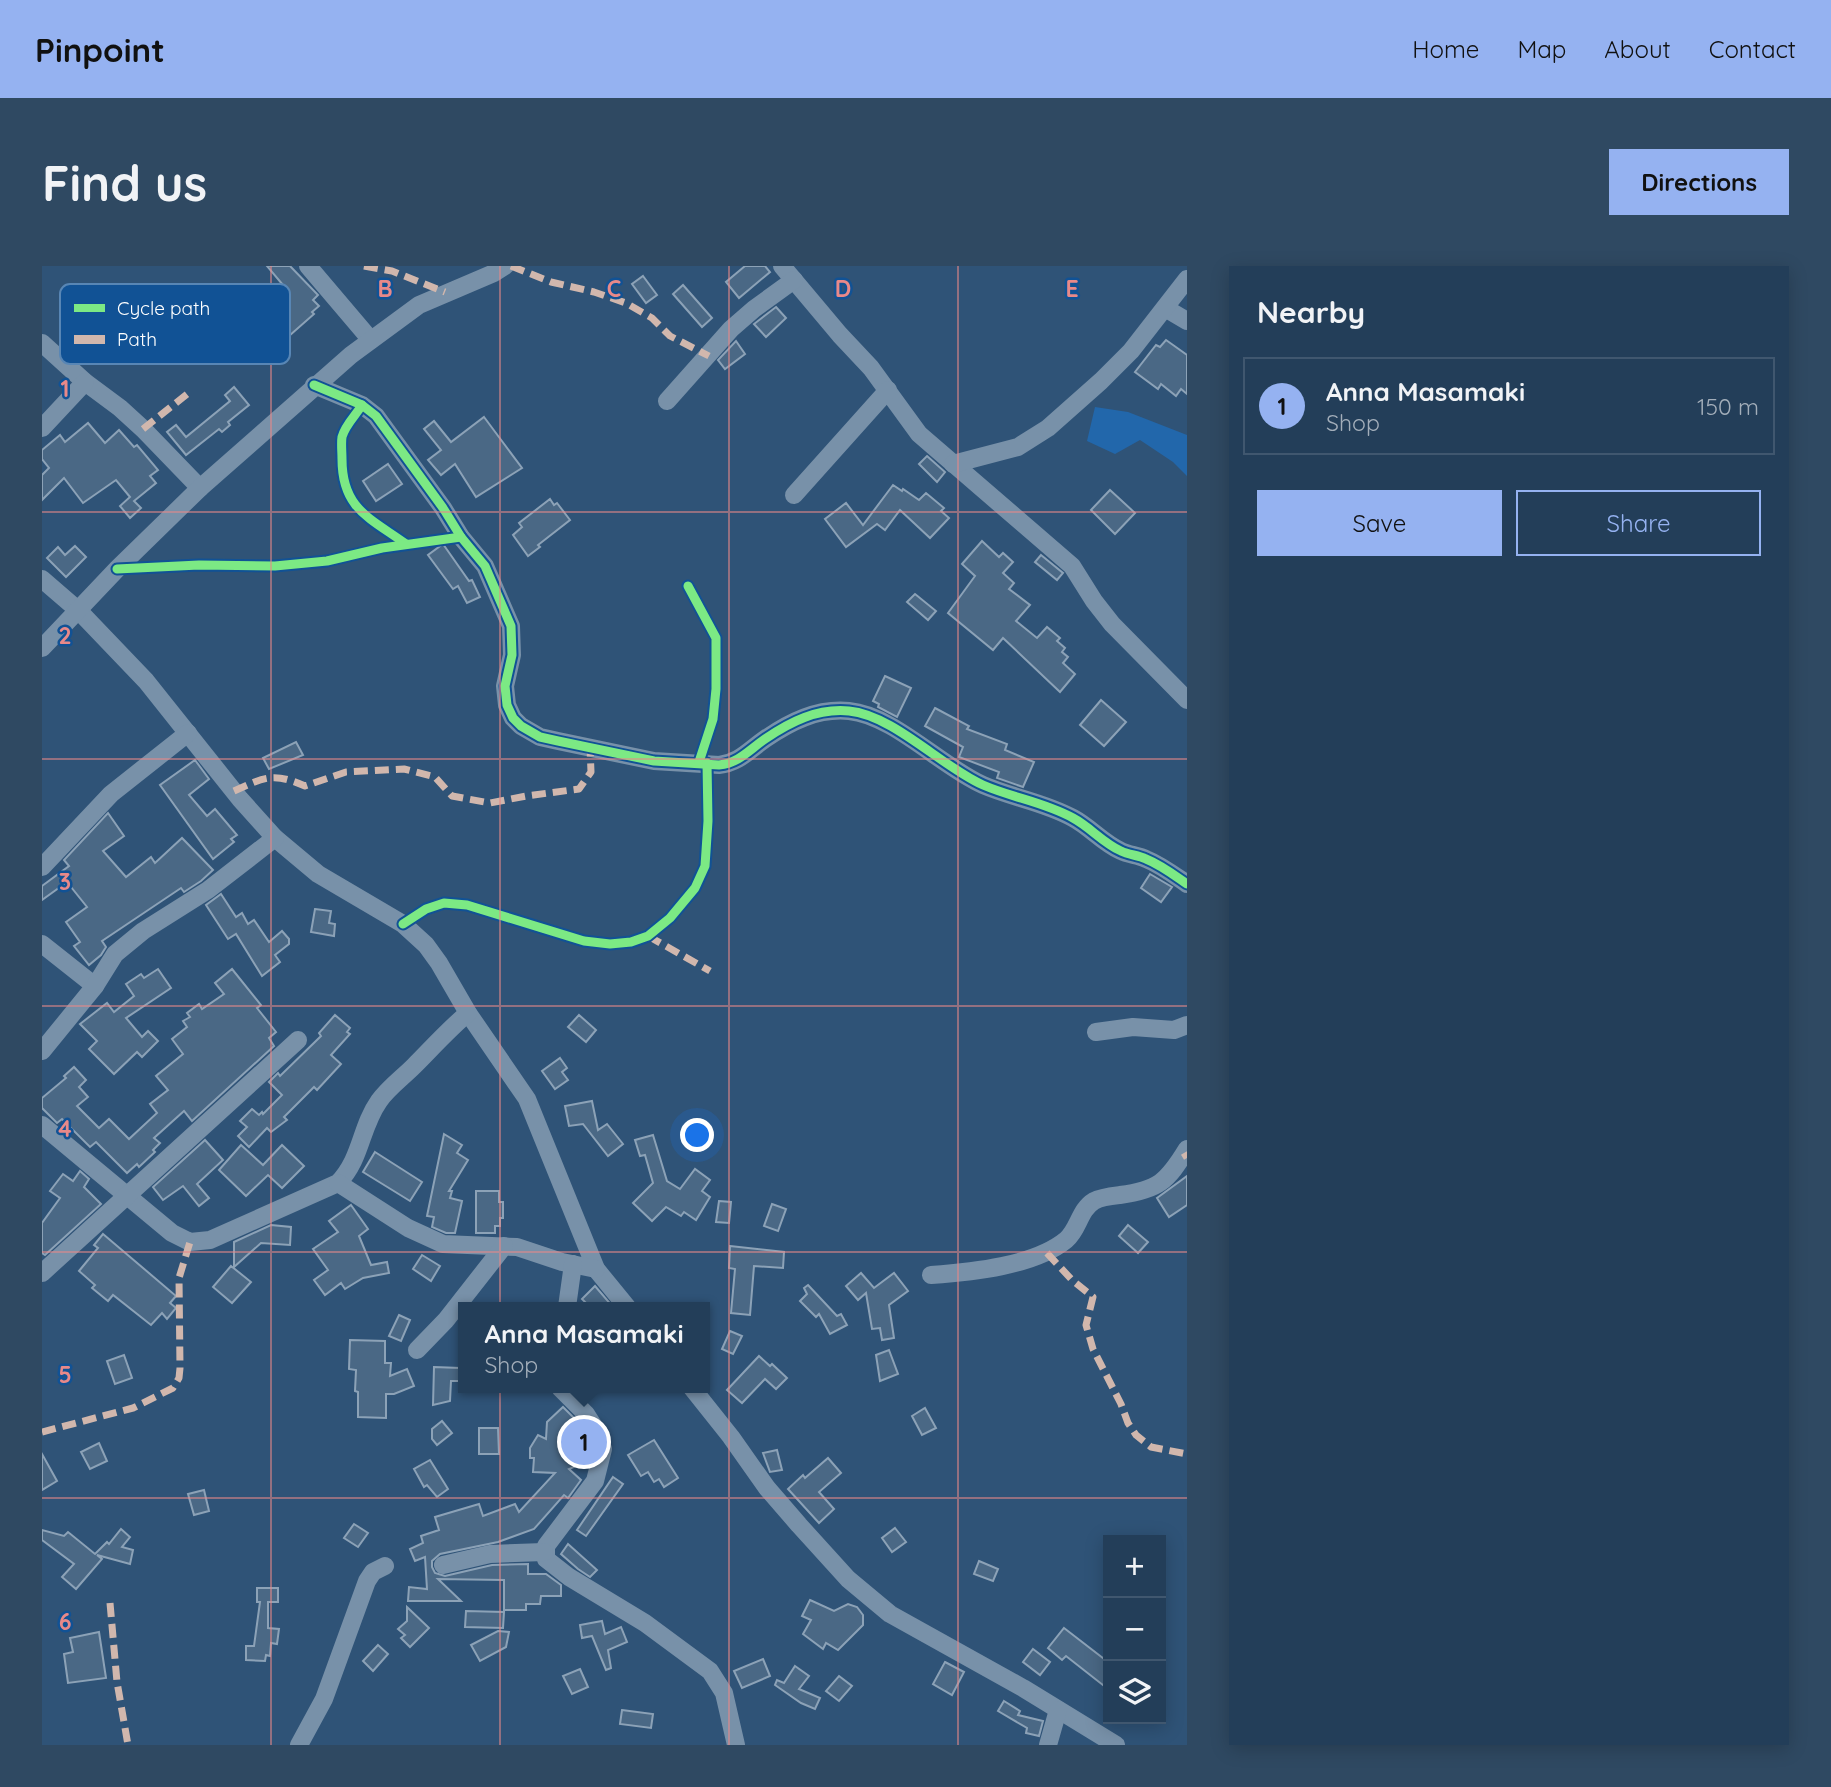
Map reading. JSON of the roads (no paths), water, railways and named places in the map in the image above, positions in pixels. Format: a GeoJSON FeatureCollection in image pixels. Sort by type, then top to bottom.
{"type":"FeatureCollection","features":[{"type":"Feature","properties":{"kind":"street"},"geometry":{"type":"LineString","coordinates":[[307,266],[370,339]]}},
{"type":"Feature","properties":{"kind":"street"},"geometry":{"type":"LineString","coordinates":[[42,648],[117,569],[200,488],[314,385],[370,339],[419,305],[505,266]]}},
{"type":"Feature","properties":{"kind":"street"},"geometry":{"type":"LineString","coordinates":[[667,401],[732,329],[788,273],[888,390],[919,434],[1072,566],[1112,624],[1187,700]]}},
{"type":"Feature","properties":{"kind":"street"},"geometry":{"type":"LineString","coordinates":[[953,464],[1018,447],[1048,428],[1131,351],[1187,279]]}},
{"type":"Feature","properties":{"kind":"street"},"geometry":{"type":"LineString","coordinates":[[1165,308],[1187,321]]}},
{"type":"Feature","properties":{"kind":"street"},"geometry":{"type":"LineString","coordinates":[[42,343],[60,360]]}},
{"type":"Feature","properties":{"kind":"street"},"geometry":{"type":"LineString","coordinates":[[65,364],[136,422],[200,488]]}},
{"type":"Feature","properties":{"kind":"street"},"geometry":{"type":"LineString","coordinates":[[42,428],[85,383]]}},
{"type":"Feature","properties":{"kind":"street"},"geometry":{"type":"LineString","coordinates":[[314,385],[362,405],[376,416],[461,537],[485,566],[510,626],[512,655],[505,686],[507,705],[513,718],[521,726],[540,737],[654,761],[719,765],[741,758],[795,720],[811,715],[849,711],[875,719],[983,785],[1038,802],[1075,819],[1101,840],[1121,851],[1145,858],[1187,884]]}},
{"type":"Feature","properties":{"kind":"street"},"geometry":{"type":"LineString","coordinates":[[794,495],[888,390]]}},
{"type":"Feature","properties":{"kind":"street"},"geometry":{"type":"LineString","coordinates":[[42,579],[79,611],[146,681],[240,799],[275,838],[318,874],[403,924],[426,945],[468,1013],[527,1099],[596,1269],[622,1302]]}},
{"type":"Feature","properties":{"kind":"street"},"geometry":{"type":"LineString","coordinates":[[42,867],[111,794],[188,733]]}},
{"type":"Feature","properties":{"kind":"street"},"geometry":{"type":"LineString","coordinates":[[42,1051],[95,986],[115,954],[143,931],[208,890],[275,838]]}},
{"type":"Feature","properties":{"kind":"street"},"geometry":{"type":"LineString","coordinates":[[42,944],[95,986]]}},
{"type":"Feature","properties":{"kind":"street"},"geometry":{"type":"LineString","coordinates":[[42,1125],[172,1233],[190,1242],[210,1240],[338,1183],[355,1160],[379,1101],[440,1036],[468,1013]]}},
{"type":"Feature","properties":{"kind":"street"},"geometry":{"type":"LineString","coordinates":[[1096,1031],[1133,1027],[1174,1030],[1187,1025]]}},
{"type":"Feature","properties":{"kind":"street"},"geometry":{"type":"LineString","coordinates":[[42,1273],[298,1040]]}},
{"type":"Feature","properties":{"kind":"street"},"geometry":{"type":"LineString","coordinates":[[931,1275],[976,1271],[1047,1252],[1075,1232],[1083,1211],[1090,1203],[1100,1198],[1141,1192],[1162,1183],[1187,1149]]}},
{"type":"Feature","properties":{"kind":"street"},"geometry":{"type":"LineString","coordinates":[[338,1183],[408,1228],[443,1244],[516,1247],[596,1269]]}},
{"type":"Feature","properties":{"kind":"street"},"geometry":{"type":"LineString","coordinates":[[460,1302],[504,1246]]}},
{"type":"Feature","properties":{"kind":"street"},"geometry":{"type":"LineString","coordinates":[[568,1302],[573,1264]]}},
{"type":"Feature","properties":{"kind":"street"},"geometry":{"type":"LineString","coordinates":[[417,1350],[458,1305]]}},
{"type":"Feature","properties":{"kind":"street"},"geometry":{"type":"LineString","coordinates":[[565,1393],[596,1428],[603,1449],[595,1481],[546,1546],[546,1559],[569,1577],[645,1623],[710,1671],[724,1693],[736,1745]]}},
{"type":"Feature","properties":{"kind":"street"},"geometry":{"type":"LineString","coordinates":[[696,1393],[767,1488],[848,1578],[890,1614],[1023,1688],[1116,1745]]}},
{"type":"Feature","properties":{"kind":"street"},"geometry":{"type":"LineString","coordinates":[[443,1565],[490,1554],[544,1552]]}},
{"type":"Feature","properties":{"kind":"street"},"geometry":{"type":"LineString","coordinates":[[299,1745],[324,1699],[367,1581],[373,1572],[385,1566]]}},
{"type":"Feature","properties":{"kind":"street"},"geometry":{"type":"LineString","coordinates":[[1048,1745],[1058,1710]]}},
{"type":"Feature","properties":{"kind":"place","name":"Anna Masamaki"},"geometry":{"type":"Point","coordinates":[584,1442]}}]}
